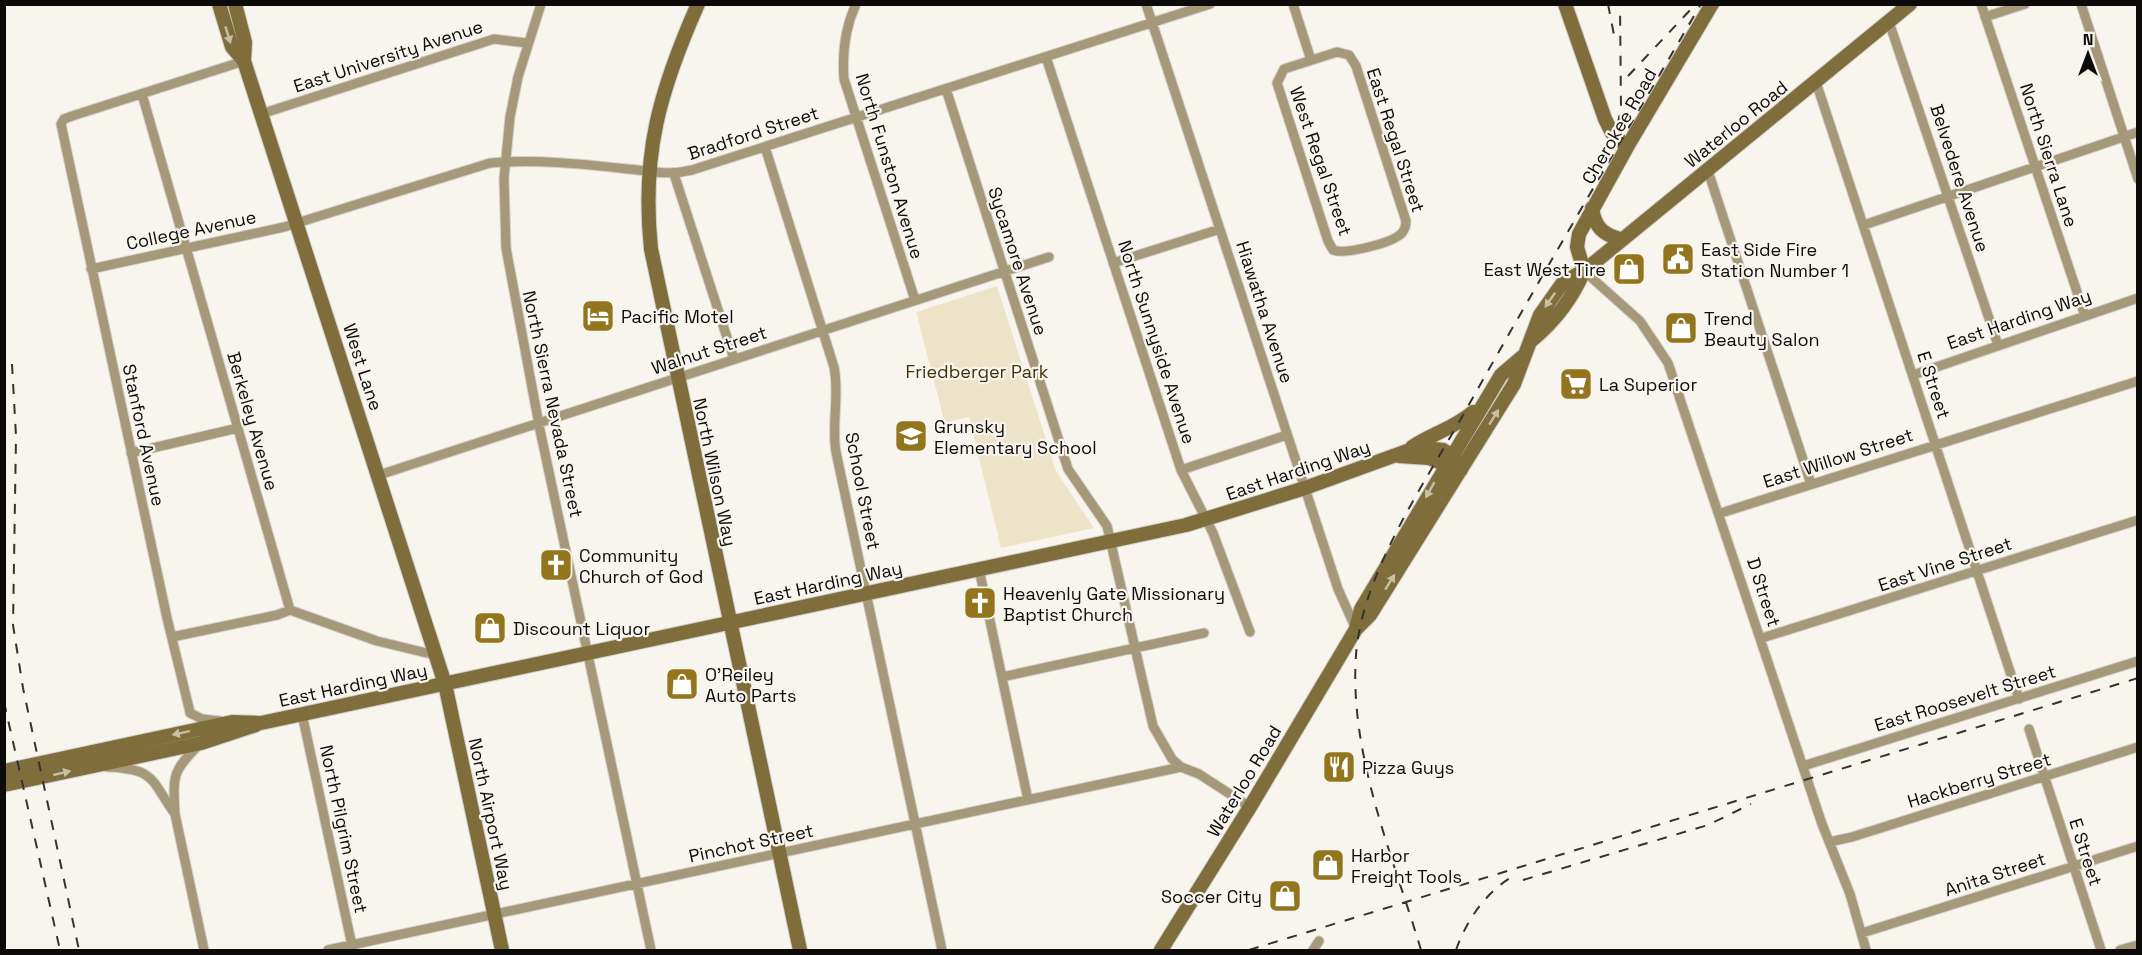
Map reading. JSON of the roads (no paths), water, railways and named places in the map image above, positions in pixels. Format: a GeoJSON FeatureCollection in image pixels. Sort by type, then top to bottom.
{"type":"FeatureCollection","features":[{"type":"Feature","properties":{"kind":"main road","name":"West Lane"},"geometry":{"type":"LineString","coordinates":[[219,4],[232,47],[244,61]]}},
{"type":"Feature","properties":{"kind":"main road","name":"West Lane"},"geometry":{"type":"LineString","coordinates":[[235,4],[245,42],[244,61],[445,684]]}},
{"type":"Feature","properties":{"kind":"main road","name":"North Wilson Way"},"geometry":{"type":"LineString","coordinates":[[698,4],[671,67],[659,104],[649,172],[648,219],[651,249],[676,377],[800,951]]}},
{"type":"Feature","properties":{"kind":"main road"},"geometry":{"type":"LineString","coordinates":[[1565,4],[1605,119],[1612,133],[1627,147]]}},
{"type":"Feature","properties":{"kind":"main road","name":"Cherokee Road"},"geometry":{"type":"LineString","coordinates":[[1584,271],[1576,247],[1579,234],[1627,147],[1712,4]]}},
{"type":"Feature","properties":{"kind":"main road","name":"Waterloo Road"},"geometry":{"type":"LineString","coordinates":[[1161,951],[1356,629],[1370,615],[1514,384],[1522,357],[1532,340],[1540,315],[1564,281],[1584,271],[1620,239],[1708,171],[1910,4]]}},
{"type":"Feature","properties":{"kind":"main road"},"geometry":{"type":"LineString","coordinates":[[1592,208],[1598,227],[1606,235],[1620,239]]}},
{"type":"Feature","properties":{"kind":"main road","name":"Waterloo Road"},"geometry":{"type":"LineString","coordinates":[[1356,629],[1361,609],[1448,460],[1501,375],[1522,357]]}},
{"type":"Feature","properties":{"kind":"main road"},"geometry":{"type":"LineString","coordinates":[[1403,453],[1425,438],[1457,425],[1484,403]]}},
{"type":"Feature","properties":{"kind":"main road","name":"East Harding Way"},"geometry":{"type":"LineString","coordinates":[[4,785],[201,743],[260,723],[1206,520],[1403,453],[1427,447],[1448,460]]}},
{"type":"Feature","properties":{"kind":"main road"},"geometry":{"type":"LineString","coordinates":[[1448,460],[1461,470]]}},
{"type":"Feature","properties":{"kind":"main road","name":"North Airport Way"},"geometry":{"type":"LineString","coordinates":[[445,684],[502,951]]}},
{"type":"Feature","properties":{"kind":"main road","name":"East Harding Way"},"geometry":{"type":"LineString","coordinates":[[4,771],[232,722],[260,723]]}},
{"type":"Feature","properties":{"kind":"street","name":"North Sierra Nevada Street"},"geometry":{"type":"LineString","coordinates":[[541,4],[527,44],[510,117],[505,162],[504,218],[508,270],[651,951]]}},
{"type":"Feature","properties":{"kind":"street","name":"North Funston Avenue"},"geometry":{"type":"LineString","coordinates":[[856,4],[848,28],[843,66],[855,117],[915,300]]}},
{"type":"Feature","properties":{"kind":"street","name":"Hiawatha Avenue"},"geometry":{"type":"LineString","coordinates":[[1146,4],[1338,590],[1356,629]]}},
{"type":"Feature","properties":{"kind":"street","name":"Bradford Street"},"geometry":{"type":"LineString","coordinates":[[297,223],[475,167],[505,162],[674,174],[1210,4]]}},
{"type":"Feature","properties":{"kind":"street"},"geometry":{"type":"LineString","coordinates":[[1293,4],[1311,60]]}},
{"type":"Feature","properties":{"kind":"street","name":"North Sierra Lane"},"geometry":{"type":"LineString","coordinates":[[1981,4],[2085,316]]}},
{"type":"Feature","properties":{"kind":"street"},"geometry":{"type":"LineString","coordinates":[[1985,17],[2025,4]]}},
{"type":"Feature","properties":{"kind":"street"},"geometry":{"type":"LineString","coordinates":[[2081,4],[2138,179]]}},
{"type":"Feature","properties":{"kind":"street","name":"Belvedere Avenue"},"geometry":{"type":"LineString","coordinates":[[1889,22],[1998,345]]}},
{"type":"Feature","properties":{"kind":"street","name":"East University Avenue"},"geometry":{"type":"LineString","coordinates":[[261,114],[494,39],[527,44]]}},
{"type":"Feature","properties":{"kind":"street","name":"East Regal Street"},"geometry":{"type":"LineString","coordinates":[[1311,60],[1341,52],[1349,56],[1356,66],[1406,221],[1402,233],[1375,244]]}},
{"type":"Feature","properties":{"kind":"street","name":"North Sunnyside Avenue"},"geometry":{"type":"LineString","coordinates":[[1046,57],[1181,470],[1213,532],[1250,632]]}},
{"type":"Feature","properties":{"kind":"street","name":"West Regal Street"},"geometry":{"type":"LineString","coordinates":[[1311,60],[1284,69],[1277,83],[1328,241],[1333,250],[1341,253],[1375,244]]}},
{"type":"Feature","properties":{"kind":"street"},"geometry":{"type":"LineString","coordinates":[[142,94],[244,61]]}},
{"type":"Feature","properties":{"kind":"street","name":"E Street"},"geometry":{"type":"LineString","coordinates":[[1816,82],[2019,699]]}},
{"type":"Feature","properties":{"kind":"street","name":"Sycamore Avenue"},"geometry":{"type":"LineString","coordinates":[[946,89],[1068,469],[1106,524],[1153,726],[1172,759],[1181,767],[1199,774],[1250,807]]}},
{"type":"Feature","properties":{"kind":"street","name":"Stanford Avenue"},"geometry":{"type":"LineString","coordinates":[[142,94],[62,122],[61,127],[190,713],[202,719],[232,722]]}},
{"type":"Feature","properties":{"kind":"street","name":"Berkeley Avenue"},"geometry":{"type":"LineString","coordinates":[[142,94],[290,610]]}},
{"type":"Feature","properties":{"kind":"street"},"geometry":{"type":"LineString","coordinates":[[1864,225],[2138,132]]}},
{"type":"Feature","properties":{"kind":"street","name":"School Street"},"geometry":{"type":"LineString","coordinates":[[765,147],[824,330],[836,377],[834,443],[942,951]]}},
{"type":"Feature","properties":{"kind":"street"},"geometry":{"type":"LineString","coordinates":[[1708,171],[1811,484]]}},
{"type":"Feature","properties":{"kind":"street"},"geometry":{"type":"LineString","coordinates":[[674,174],[734,359]]}},
{"type":"Feature","properties":{"kind":"street","name":"College Avenue"},"geometry":{"type":"LineString","coordinates":[[92,269],[297,223]]}},
{"type":"Feature","properties":{"kind":"street"},"geometry":{"type":"LineString","coordinates":[[1113,263],[1220,229]]}},
{"type":"Feature","properties":{"kind":"street","name":"Walnut Street"},"geometry":{"type":"LineString","coordinates":[[379,475],[539,421],[1050,257]]}},
{"type":"Feature","properties":{"kind":"street","name":"D Street"},"geometry":{"type":"LineString","coordinates":[[1584,271],[1632,313],[1658,343],[1681,396],[1803,766],[1862,933],[1866,951]]}},
{"type":"Feature","properties":{"kind":"street","name":"East Harding Way"},"geometry":{"type":"LineString","coordinates":[[1913,375],[2138,298]]}},
{"type":"Feature","properties":{"kind":"street","name":"East Willow Street"},"geometry":{"type":"LineString","coordinates":[[1720,513],[2138,381]]}},
{"type":"Feature","properties":{"kind":"street"},"geometry":{"type":"LineString","coordinates":[[131,453],[238,428]]}},
{"type":"Feature","properties":{"kind":"street"},"geometry":{"type":"LineString","coordinates":[[1181,470],[1287,435]]}},
{"type":"Feature","properties":{"kind":"street","name":"East Vine Street"},"geometry":{"type":"LineString","coordinates":[[1762,638],[2138,520]]}},
{"type":"Feature","properties":{"kind":"street"},"geometry":{"type":"LineString","coordinates":[[979,569],[1028,800]]}},
{"type":"Feature","properties":{"kind":"street"},"geometry":{"type":"LineString","coordinates":[[172,637],[278,615],[290,610],[377,641],[435,655]]}},
{"type":"Feature","properties":{"kind":"street"},"geometry":{"type":"LineString","coordinates":[[1002,677],[1204,633]]}},
{"type":"Feature","properties":{"kind":"street","name":"East Roosevelt Street"},"geometry":{"type":"LineString","coordinates":[[1803,766],[2138,661]]}},
{"type":"Feature","properties":{"kind":"street","name":"North Pilgrim Street"},"geometry":{"type":"LineString","coordinates":[[302,714],[353,948]]}},
{"type":"Feature","properties":{"kind":"street","name":"E Street"},"geometry":{"type":"LineString","coordinates":[[2029,729],[2101,951]]}},
{"type":"Feature","properties":{"kind":"street"},"geometry":{"type":"LineString","coordinates":[[201,743],[180,764],[174,781],[175,814],[204,951]]}},
{"type":"Feature","properties":{"kind":"street","name":"Hackberry Street"},"geometry":{"type":"LineString","coordinates":[[1829,842],[1852,837],[2138,747]]}},
{"type":"Feature","properties":{"kind":"street"},"geometry":{"type":"LineString","coordinates":[[88,767],[139,770],[150,776],[160,788],[175,814]]}},
{"type":"Feature","properties":{"kind":"street","name":"Pinchot Street"},"geometry":{"type":"LineString","coordinates":[[328,951],[353,948],[495,915],[1181,767]]}},
{"type":"Feature","properties":{"kind":"street","name":"Anita Street"},"geometry":{"type":"LineString","coordinates":[[1862,933],[2138,846]]}},
{"type":"Feature","properties":{"kind":"street"},"geometry":{"type":"LineString","coordinates":[[1314,951],[1319,941]]}},
{"type":"Feature","properties":{"kind":"street"},"geometry":{"type":"LineString","coordinates":[[2120,951],[2138,945]]}},
{"type":"Feature","properties":{"kind":"railway"},"geometry":{"type":"LineString","coordinates":[[1608,4],[1614,35]]}},
{"type":"Feature","properties":{"kind":"railway"},"geometry":{"type":"LineString","coordinates":[[1614,145],[1621,107],[1620,4]]}},
{"type":"Feature","properties":{"kind":"railway"},"geometry":{"type":"LineString","coordinates":[[1421,950],[1375,805],[1359,730],[1356,655],[1361,624],[1370,592],[1383,559],[1416,496],[1701,4]]}},
{"type":"Feature","properties":{"kind":"railway"},"geometry":{"type":"LineString","coordinates":[[1628,76],[1694,6]]}},
{"type":"Feature","properties":{"kind":"railway"},"geometry":{"type":"LineString","coordinates":[[12,364],[16,436],[13,625],[23,688],[79,950]]}},
{"type":"Feature","properties":{"kind":"railway"},"geometry":{"type":"LineString","coordinates":[[1249,950],[2138,678]]}},
{"type":"Feature","properties":{"kind":"railway"},"geometry":{"type":"LineString","coordinates":[[4,702],[60,950]]}},
{"type":"Feature","properties":{"kind":"railway"},"geometry":{"type":"LineString","coordinates":[[1523,880],[1708,825],[1751,804]]}},
{"type":"Feature","properties":{"kind":"railway"},"geometry":{"type":"LineString","coordinates":[[1456,950],[1479,906],[1496,888],[1517,874]]}},
{"type":"Feature","properties":{"kind":"place","name":"East Side Fire Station Number 1"},"geometry":{"type":"Point","coordinates":[1678,259]}},
{"type":"Feature","properties":{"kind":"place","name":"East West Tire"},"geometry":{"type":"Point","coordinates":[1629,269]}},
{"type":"Feature","properties":{"kind":"place","name":"Pacific Motel"},"geometry":{"type":"Point","coordinates":[598,316]}},
{"type":"Feature","properties":{"kind":"place","name":"Trend Beauty Salon"},"geometry":{"type":"Point","coordinates":[1681,328]}},
{"type":"Feature","properties":{"kind":"place","name":"La Superior"},"geometry":{"type":"Point","coordinates":[1576,384]}},
{"type":"Feature","properties":{"kind":"place","name":"Grunsky Elementary School"},"geometry":{"type":"Point","coordinates":[911,436]}},
{"type":"Feature","properties":{"kind":"place","name":"Community Church of God"},"geometry":{"type":"Point","coordinates":[556,565]}},
{"type":"Feature","properties":{"kind":"place","name":"Heavenly Gate Missionary Baptist Church"},"geometry":{"type":"Point","coordinates":[980,603]}},
{"type":"Feature","properties":{"kind":"place","name":"Discount Liquor"},"geometry":{"type":"Point","coordinates":[490,628]}},
{"type":"Feature","properties":{"kind":"place","name":"O'Reiley Auto Parts"},"geometry":{"type":"Point","coordinates":[682,684]}},
{"type":"Feature","properties":{"kind":"place","name":"Pizza Guys"},"geometry":{"type":"Point","coordinates":[1339,767]}},
{"type":"Feature","properties":{"kind":"place","name":"Harbor Freight Tools"},"geometry":{"type":"Point","coordinates":[1328,865]}},
{"type":"Feature","properties":{"kind":"place","name":"Soccer City"},"geometry":{"type":"Point","coordinates":[1285,896]}},
{"type":"Feature","properties":{"kind":"park label","name":"Friedberger Park"},"geometry":{"type":"Point","coordinates":[977,371]}}]}
